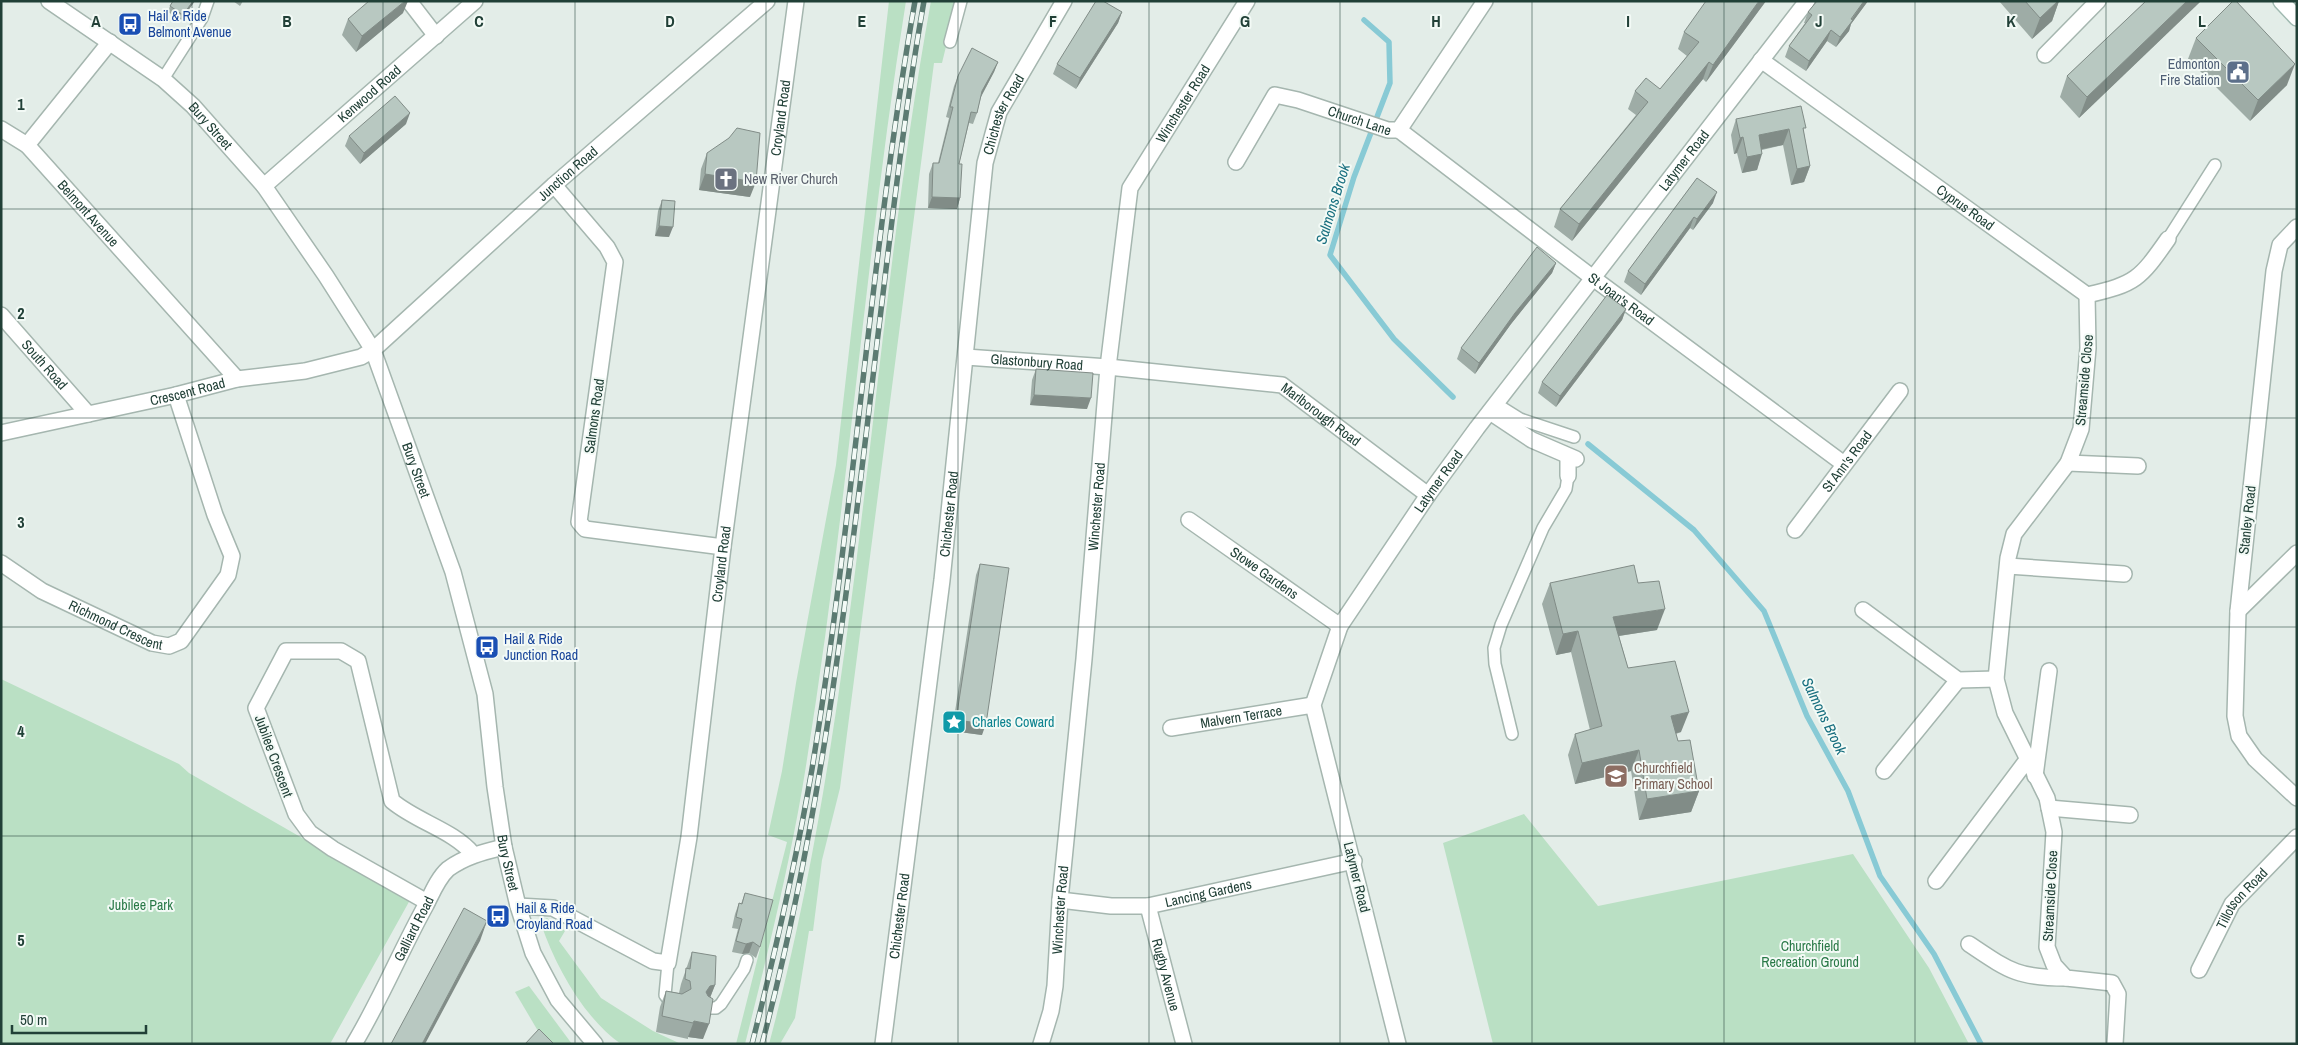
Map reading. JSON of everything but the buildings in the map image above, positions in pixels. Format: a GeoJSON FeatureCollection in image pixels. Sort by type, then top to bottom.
{"type":"FeatureCollection","features":[{"type":"Feature","properties":{"kind":"street","name":"Bury Street"},"geometry":{"type":"LineString","coordinates":[[49,1],[162,79],[193,106],[264,186],[326,276],[373,350],[430,504],[458,591],[485,694],[495,787],[504,847],[518,906],[533,953],[558,1000],[595,1044]]}},
{"type":"Feature","properties":{"kind":"street"},"geometry":{"type":"LineString","coordinates":[[409,1],[436,36]]}},
{"type":"Feature","properties":{"kind":"street","name":"Kenwood Road"},"geometry":{"type":"LineString","coordinates":[[264,186],[475,1]]}},
{"type":"Feature","properties":{"kind":"street","name":"Junction Road"},"geometry":{"type":"LineString","coordinates":[[373,350],[554,185],[767,1]]}},
{"type":"Feature","properties":{"kind":"street","name":"Croyland Road"},"geometry":{"type":"LineString","coordinates":[[668,963],[689,837],[724,547],[796,1]]}},
{"type":"Feature","properties":{"kind":"street","name":"Chichester Road"},"geometry":{"type":"LineString","coordinates":[[883,1044],[942,580],[985,163],[999,112],[1064,1]]}},
{"type":"Feature","properties":{"kind":"street","name":"Winchester Road"},"geometry":{"type":"LineString","coordinates":[[1041,1044],[1051,1011],[1055,986],[1060,900],[1084,659],[1108,367],[1130,188],[1247,1]]}},
{"type":"Feature","properties":{"kind":"street","name":"Church Lane"},"geometry":{"type":"LineString","coordinates":[[1236,162],[1275,96],[1298,100],[1394,130],[1485,1]]}},
{"type":"Feature","properties":{"kind":"street","name":"Latymer Road"},"geometry":{"type":"LineString","coordinates":[[1398,1044],[1354,861],[1313,705],[1340,626],[1428,495],[1493,408],[1808,1]]}},
{"type":"Feature","properties":{"kind":"street"},"geometry":{"type":"LineString","coordinates":[[2045,55],[2098,1]]}},
{"type":"Feature","properties":{"kind":"street"},"geometry":{"type":"LineString","coordinates":[[2281,1],[2297,18]]}},
{"type":"Feature","properties":{"kind":"street"},"geometry":{"type":"LineString","coordinates":[[27,145],[110,42]]}},
{"type":"Feature","properties":{"kind":"street","name":"Cyprus Road"},"geometry":{"type":"LineString","coordinates":[[1761,60],[2088,295]]}},
{"type":"Feature","properties":{"kind":"street","name":"Belmont Avenue"},"geometry":{"type":"LineString","coordinates":[[1,129],[27,145],[236,379]]}},
{"type":"Feature","properties":{"kind":"street","name":"St Joan's Road"},"geometry":{"type":"LineString","coordinates":[[1394,130],[1844,464]]}},
{"type":"Feature","properties":{"kind":"street","name":"Salmons Road"},"geometry":{"type":"LineString","coordinates":[[554,185],[607,247],[614,262],[579,522],[586,529],[724,547]]}},
{"type":"Feature","properties":{"kind":"street","name":"Stanley Road"},"geometry":{"type":"LineString","coordinates":[[2297,227],[2280,245],[2274,271],[2238,611],[2235,716],[2238,736],[2255,759],[2297,798]]}},
{"type":"Feature","properties":{"kind":"street"},"geometry":{"type":"LineString","coordinates":[[2088,295],[2130,283],[2146,270],[2168,239]]}},
{"type":"Feature","properties":{"kind":"street","name":"Streamside Close"},"geometry":{"type":"LineString","coordinates":[[2066,978],[2054,965],[2047,947],[2054,832],[2047,798],[2027,760],[2006,713],[1996,679],[2008,566],[2014,534],[2068,463],[2081,429],[2088,348],[2088,295]]}},
{"type":"Feature","properties":{"kind":"street","name":"South Road"},"geometry":{"type":"LineString","coordinates":[[1,315],[88,414]]}},
{"type":"Feature","properties":{"kind":"street","name":"Crescent Road"},"geometry":{"type":"LineString","coordinates":[[1,433],[176,395],[236,379],[305,371],[361,357],[373,350]]}},
{"type":"Feature","properties":{"kind":"street","name":"Glastonbury Road"},"geometry":{"type":"LineString","coordinates":[[966,357],[1108,367]]}},
{"type":"Feature","properties":{"kind":"street","name":"Marlborough Road"},"geometry":{"type":"LineString","coordinates":[[1108,367],[1282,385],[1428,495]]}},
{"type":"Feature","properties":{"kind":"street","name":"St Ann's Road"},"geometry":{"type":"LineString","coordinates":[[1795,530],[1900,391]]}},
{"type":"Feature","properties":{"kind":"street","name":"Richmond Crescent"},"geometry":{"type":"LineString","coordinates":[[1,563],[42,591],[152,643],[169,646],[181,641],[228,574],[232,556],[215,515],[176,395]]}},
{"type":"Feature","properties":{"kind":"street"},"geometry":{"type":"LineString","coordinates":[[1493,408],[1532,440],[1572,458],[1568,476]]}},
{"type":"Feature","properties":{"kind":"street"},"geometry":{"type":"LineString","coordinates":[[2068,463],[2138,466]]}},
{"type":"Feature","properties":{"kind":"street","name":"Stowe Gardens"},"geometry":{"type":"LineString","coordinates":[[1189,520],[1340,626]]}},
{"type":"Feature","properties":{"kind":"street"},"geometry":{"type":"LineString","coordinates":[[2238,611],[2297,553]]}},
{"type":"Feature","properties":{"kind":"street"},"geometry":{"type":"LineString","coordinates":[[2008,566],[2124,574]]}},
{"type":"Feature","properties":{"kind":"street"},"geometry":{"type":"LineString","coordinates":[[1863,610],[1958,680],[1996,679]]}},
{"type":"Feature","properties":{"kind":"street","name":"Jubilee Crescent"},"geometry":{"type":"LineString","coordinates":[[427,902],[333,849],[310,833],[296,814],[256,708],[286,651],[342,651],[358,661],[392,801],[404,812],[464,843],[473,854]]}},
{"type":"Feature","properties":{"kind":"street"},"geometry":{"type":"LineString","coordinates":[[2035,776],[2049,671]]}},
{"type":"Feature","properties":{"kind":"street"},"geometry":{"type":"LineString","coordinates":[[1884,771],[1958,680]]}},
{"type":"Feature","properties":{"kind":"street","name":"Malvern Terrace"},"geometry":{"type":"LineString","coordinates":[[1171,728],[1313,705]]}},
{"type":"Feature","properties":{"kind":"street"},"geometry":{"type":"LineString","coordinates":[[1936,881],[2027,760]]}},
{"type":"Feature","properties":{"kind":"street"},"geometry":{"type":"LineString","coordinates":[[2049,808],[2130,815]]}},
{"type":"Feature","properties":{"kind":"street","name":"Tillotson Road"},"geometry":{"type":"LineString","coordinates":[[2199,970],[2232,904],[2297,837]]}},
{"type":"Feature","properties":{"kind":"street","name":"Galliard Road"},"geometry":{"type":"LineString","coordinates":[[354,1044],[371,1016],[427,902],[446,871],[473,854],[504,847]]}},
{"type":"Feature","properties":{"kind":"street","name":"Lancing Gardens"},"geometry":{"type":"LineString","coordinates":[[1060,900],[1112,906],[1148,906],[1354,861]]}},
{"type":"Feature","properties":{"kind":"street"},"geometry":{"type":"LineString","coordinates":[[518,906],[552,908],[653,961],[668,963]]}},
{"type":"Feature","properties":{"kind":"street","name":"Rugby Avenue"},"geometry":{"type":"LineString","coordinates":[[1148,906],[1184,1044]]}},
{"type":"Feature","properties":{"kind":"street"},"geometry":{"type":"LineString","coordinates":[[1969,944],[2004,968],[2019,974],[2043,978],[2066,978],[2112,983],[2118,994],[2115,1044]]}},
{"type":"Feature","properties":{"kind":"lane"},"geometry":{"type":"LineString","coordinates":[[162,79],[202,18],[208,1]]}},
{"type":"Feature","properties":{"kind":"lane"},"geometry":{"type":"LineString","coordinates":[[950,42],[961,1]]}},
{"type":"Feature","properties":{"kind":"lane"},"geometry":{"type":"LineString","coordinates":[[2168,239],[2215,165]]}},
{"type":"Feature","properties":{"kind":"lane"},"geometry":{"type":"LineString","coordinates":[[1493,408],[1574,437]]}},
{"type":"Feature","properties":{"kind":"lane"},"geometry":{"type":"LineString","coordinates":[[1512,734],[1495,664],[1494,648],[1501,625],[1543,528],[1566,489],[1568,476]]}},
{"type":"Feature","properties":{"kind":"lane"},"geometry":{"type":"LineString","coordinates":[[708,1008],[716,1008],[721,1004],[744,969],[747,960]]}},
{"type":"Feature","properties":{"kind":"lane"},"geometry":{"type":"LineString","coordinates":[[668,963],[665,995],[668,999],[678,1002]]}},
{"type":"Feature","properties":{"kind":"green space"},"geometry":{"type":"Polygon","coordinates":[[[889,1],[906,1],[878,198],[831,593],[817,692],[802,790],[776,918],[745,1044],[736,1044],[787,842],[768,835],[782,771],[796,683],[836,465],[889,1]]]}},
{"type":"Feature","properties":{"kind":"green space"},"geometry":{"type":"Polygon","coordinates":[[[931,1],[957,1],[942,63],[934,63],[840,788],[822,860],[813,931],[809,931],[795,1018],[780,1044],[769,1044],[800,915],[824,786],[861,524],[892,262],[910,131],[931,1]]]}},
{"type":"Feature","properties":{"kind":"green space","name":"Jubilee Park"},"geometry":{"type":"Polygon","coordinates":[[[1,679],[179,764],[189,773],[410,900],[330,1044],[1,1044],[1,679]]]}},
{"type":"Feature","properties":{"kind":"green space","name":"Churchfield Recreation Ground"},"geometry":{"type":"Polygon","coordinates":[[[1524,814],[1598,906],[1853,854],[1929,968],[1969,1044],[1493,1044],[1443,843],[1524,814]]]}},
{"type":"Feature","properties":{"kind":"green space"},"geometry":{"type":"Polygon","coordinates":[[[547,918],[565,931],[559,941],[601,998],[653,1031],[681,1044],[621,1044],[607,1033],[583,1006],[554,957],[541,924],[547,918]]]}},
{"type":"Feature","properties":{"kind":"green space"},"geometry":{"type":"Polygon","coordinates":[[[529,986],[572,1044],[550,1044],[538,1031],[515,992],[529,986]]]}},
{"type":"Feature","properties":{"kind":"waterway","name":"Salmons Brook"},"geometry":{"type":"LineString","coordinates":[[1364,20],[1389,42],[1390,83],[1354,177],[1330,255],[1394,339],[1453,397]]}},
{"type":"Feature","properties":{"kind":"waterway","name":"Salmons Brook"},"geometry":{"type":"LineString","coordinates":[[1588,444],[1694,530],[1764,611],[1807,716],[1848,791],[1880,876],[1934,954],[1981,1044]]}},
{"type":"Feature","properties":{"kind":"railway"},"geometry":{"type":"LineString","coordinates":[[752,1044],[785,907],[812,769],[827,673],[886,193],[915,1]]}},
{"type":"Feature","properties":{"kind":"railway"},"geometry":{"type":"LineString","coordinates":[[762,1044],[802,870],[832,695],[856,519],[898,172],[924,1]]}},
{"type":"Feature","properties":{"kind":"place","name":"Hail & Ride Belmont Avenue"},"geometry":{"type":"Point","coordinates":[130,24]}},
{"type":"Feature","properties":{"kind":"place","name":"Edmonton Fire Station"},"geometry":{"type":"Point","coordinates":[2238,72]}},
{"type":"Feature","properties":{"kind":"place","name":"New River Church"},"geometry":{"type":"Point","coordinates":[726,179]}},
{"type":"Feature","properties":{"kind":"place","name":"Hail & Ride Junction Road"},"geometry":{"type":"Point","coordinates":[487,647]}},
{"type":"Feature","properties":{"kind":"place","name":"Charles Coward"},"geometry":{"type":"Point","coordinates":[954,722]}},
{"type":"Feature","properties":{"kind":"place","name":"Churchfield Primary School"},"geometry":{"type":"Point","coordinates":[1616,776]}},
{"type":"Feature","properties":{"kind":"place","name":"Hail & Ride Croyland Road"},"geometry":{"type":"Point","coordinates":[498,916]}}]}
